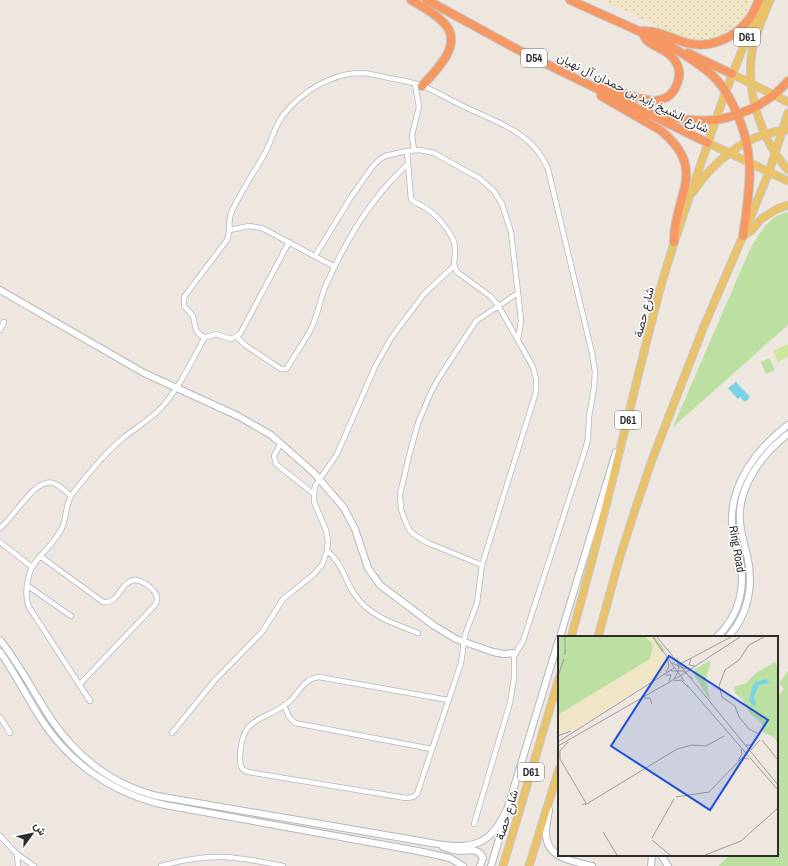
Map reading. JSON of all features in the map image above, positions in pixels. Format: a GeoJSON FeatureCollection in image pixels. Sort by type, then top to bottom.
{"type":"FeatureCollection","features":[{"type":"Feature","properties":{"kind":"highway"},"geometry":{"type":"LineString","coordinates":[[411,0],[441,20],[447,27],[450,36],[450,46],[446,58],[419,85]]}},
{"type":"Feature","properties":{"kind":"highway","name":"شارع الشيخ زايد بن حمدان آل نهيان"},"geometry":{"type":"LineString","coordinates":[[427,0],[517,49],[589,84],[643,113],[708,143]]}},
{"type":"Feature","properties":{"kind":"highway"},"geometry":{"type":"LineString","coordinates":[[570,0],[732,74]]}},
{"type":"Feature","properties":{"kind":"highway"},"geometry":{"type":"LineString","coordinates":[[642,32],[654,31],[690,44],[705,45],[727,38],[742,27],[750,18],[759,0]]}},
{"type":"Feature","properties":{"kind":"highway"},"geometry":{"type":"LineString","coordinates":[[589,84],[604,86],[636,98],[649,101],[656,101],[669,96],[677,85],[679,79],[677,65],[670,54],[645,40],[642,32]]}},
{"type":"Feature","properties":{"kind":"highway"},"geometry":{"type":"LineString","coordinates":[[668,44],[712,75],[725,92],[738,115],[747,142],[751,183],[743,236]]}},
{"type":"Feature","properties":{"kind":"highway"},"geometry":{"type":"LineString","coordinates":[[643,113],[689,120],[725,119],[755,107],[774,95],[788,81]]}},
{"type":"Feature","properties":{"kind":"highway"},"geometry":{"type":"LineString","coordinates":[[589,84],[602,97],[660,130],[668,136],[680,151],[686,166],[686,182],[675,222],[674,242]]}},
{"type":"Feature","properties":{"kind":"main road","name":"شارع حصة"},"geometry":{"type":"LineString","coordinates":[[571,636],[589,575],[659,293],[674,242],[725,92],[765,0]]}},
{"type":"Feature","properties":{"kind":"main road"},"geometry":{"type":"LineString","coordinates":[[770,0],[758,30],[753,48],[751,62],[752,84],[755,107],[766,135],[775,152],[788,170]]}},
{"type":"Feature","properties":{"kind":"main road"},"geometry":{"type":"LineString","coordinates":[[732,74],[788,102]]}},
{"type":"Feature","properties":{"kind":"main road"},"geometry":{"type":"LineString","coordinates":[[598,636],[626,538],[652,460],[704,326],[769,172],[775,152],[785,130],[788,113]]}},
{"type":"Feature","properties":{"kind":"main road"},"geometry":{"type":"LineString","coordinates":[[686,204],[699,183],[712,167],[730,153],[747,142],[785,130]]}},
{"type":"Feature","properties":{"kind":"main road","name":"شارع الشيخ زايد بن حمدان آل نهيان"},"geometry":{"type":"LineString","coordinates":[[708,143],[788,181]]}},
{"type":"Feature","properties":{"kind":"main road"},"geometry":{"type":"LineString","coordinates":[[743,236],[752,230],[761,219],[777,209],[788,205]]}},
{"type":"Feature","properties":{"kind":"main road","name":"شارع حصة"},"geometry":{"type":"LineString","coordinates":[[502,866],[558,681]]}},
{"type":"Feature","properties":{"kind":"main road","name":"D61"},"geometry":{"type":"LineString","coordinates":[[529,866],[558,772]]}},
{"type":"Feature","properties":{"kind":"street"},"geometry":{"type":"LineString","coordinates":[[288,242],[243,331],[237,337],[228,339],[214,334],[205,337],[200,336],[197,332],[195,320],[184,306],[183,299],[229,237],[229,220],[231,213],[265,153],[278,123],[288,109],[304,95],[319,84],[333,78],[354,74],[375,75],[419,85],[518,132],[531,143],[543,157],[550,175],[593,359],[594,387],[586,448],[524,638],[513,659],[514,678],[510,703],[474,824]]}},
{"type":"Feature","properties":{"kind":"street"},"geometry":{"type":"LineString","coordinates":[[414,150],[412,135],[419,107],[419,85]]}},
{"type":"Feature","properties":{"kind":"street"},"geometry":{"type":"LineString","coordinates":[[315,256],[343,210],[373,166],[385,156],[414,150],[427,151],[440,155],[479,178],[496,194],[506,211],[510,225],[521,321],[518,339]]}},
{"type":"Feature","properties":{"kind":"street"},"geometry":{"type":"LineString","coordinates":[[407,151],[411,199],[415,203],[425,207],[448,231],[456,248],[454,266],[458,274],[490,296],[498,305],[530,361],[535,373],[536,392],[482,565],[477,603],[467,629],[460,663],[420,790],[415,796],[408,798],[246,772],[241,767],[240,746],[246,731],[258,719],[284,705],[307,681],[319,677],[448,700]]}},
{"type":"Feature","properties":{"kind":"street"},"geometry":{"type":"LineString","coordinates":[[237,337],[242,343],[281,369],[286,369],[311,328],[322,294],[350,240],[378,196],[391,180],[408,164]]}},
{"type":"Feature","properties":{"kind":"street"},"geometry":{"type":"LineString","coordinates":[[230,230],[244,226],[254,226],[265,230],[335,267]]}},
{"type":"Feature","properties":{"kind":"street"},"geometry":{"type":"LineString","coordinates":[[172,733],[215,680],[262,632],[283,599],[319,569],[325,561],[328,551],[328,541],[326,530],[315,506],[315,486],[319,478],[329,467],[337,454],[375,367],[391,338],[424,294],[454,266]]}},
{"type":"Feature","properties":{"kind":"street"},"geometry":{"type":"LineString","coordinates":[[0,290],[144,373],[249,421],[281,444],[319,478],[334,496],[348,515],[357,536],[365,562],[375,580],[385,589],[433,625],[464,642],[493,652],[504,654],[515,653]]}},
{"type":"Feature","properties":{"kind":"street"},"geometry":{"type":"LineString","coordinates":[[482,565],[428,543],[416,536],[406,523],[401,509],[400,494],[413,439],[431,392],[440,376],[473,325],[482,316],[518,293]]}},
{"type":"Feature","properties":{"kind":"street"},"geometry":{"type":"LineString","coordinates":[[0,330],[4,322]]}},
{"type":"Feature","properties":{"kind":"street"},"geometry":{"type":"LineString","coordinates":[[90,702],[29,608],[26,596],[32,567],[62,529],[67,504],[71,496],[110,450],[123,438],[153,416],[166,402],[176,388],[205,337]]}},
{"type":"Feature","properties":{"kind":"street"},"geometry":{"type":"LineString","coordinates":[[560,636],[607,485],[621,432],[630,411]]}},
{"type":"Feature","properties":{"kind":"street","name":"Ring Road"},"geometry":{"type":"LineString","coordinates":[[718,636],[734,615],[740,599],[742,586],[741,565],[732,525],[732,510],[735,496],[740,482],[755,458],[776,435],[788,425]]}},
{"type":"Feature","properties":{"kind":"street","name":"Ring Road"},"geometry":{"type":"LineString","coordinates":[[729,636],[741,620],[750,593],[750,574],[740,520],[741,504],[745,488],[761,461],[788,434]]}},
{"type":"Feature","properties":{"kind":"street"},"geometry":{"type":"LineString","coordinates":[[281,444],[274,456],[276,464],[314,494]]}},
{"type":"Feature","properties":{"kind":"street"},"geometry":{"type":"LineString","coordinates":[[0,528],[8,522],[30,494],[43,484],[50,483],[57,485],[71,496]]}},
{"type":"Feature","properties":{"kind":"street"},"geometry":{"type":"LineString","coordinates":[[0,542],[32,567]]}},
{"type":"Feature","properties":{"kind":"street"},"geometry":{"type":"LineString","coordinates":[[328,551],[337,560],[355,595],[364,605],[380,617],[418,633]]}},
{"type":"Feature","properties":{"kind":"street"},"geometry":{"type":"LineString","coordinates":[[40,556],[103,602],[108,603],[112,601],[127,583],[135,580],[141,581],[158,597],[158,601],[155,605],[79,685]]}},
{"type":"Feature","properties":{"kind":"street"},"geometry":{"type":"LineString","coordinates":[[28,586],[71,616]]}},
{"type":"Feature","properties":{"kind":"street"},"geometry":{"type":"LineString","coordinates":[[0,640],[52,720],[69,742],[99,770],[124,785],[141,792],[420,841],[464,846],[479,843],[488,837],[495,830],[508,807]]}},
{"type":"Feature","properties":{"kind":"street"},"geometry":{"type":"LineString","coordinates":[[491,866],[558,641]]}},
{"type":"Feature","properties":{"kind":"street"},"geometry":{"type":"LineString","coordinates":[[0,652],[41,718],[59,743],[83,767],[101,780],[116,788],[142,799],[165,805],[418,851],[450,858],[463,866]]}},
{"type":"Feature","properties":{"kind":"street"},"geometry":{"type":"LineString","coordinates":[[284,705],[289,718],[295,723],[432,749]]}},
{"type":"Feature","properties":{"kind":"street"},"geometry":{"type":"LineString","coordinates":[[0,717],[10,733]]}},
{"type":"Feature","properties":{"kind":"street"},"geometry":{"type":"LineString","coordinates":[[551,794],[546,832],[550,849],[558,857],[576,864],[592,866]]}},
{"type":"Feature","properties":{"kind":"street"},"geometry":{"type":"LineString","coordinates":[[0,836],[17,854],[34,866]]}},
{"type":"Feature","properties":{"kind":"street"},"geometry":{"type":"LineString","coordinates":[[418,851],[420,841]]}},
{"type":"Feature","properties":{"kind":"street"},"geometry":{"type":"LineString","coordinates":[[435,843],[453,850],[477,851],[483,858],[480,866]]}},
{"type":"Feature","properties":{"kind":"street"},"geometry":{"type":"LineString","coordinates":[[17,854],[18,866]]}},
{"type":"Feature","properties":{"kind":"street"},"geometry":{"type":"LineString","coordinates":[[161,866],[190,858],[222,856],[283,866]]}},
{"type":"Feature","properties":{"kind":"street"},"geometry":{"type":"LineString","coordinates":[[651,866],[652,856]]}},
{"type":"Feature","properties":{"kind":"street"},"geometry":{"type":"LineString","coordinates":[[662,856],[668,866]]}},
{"type":"Feature","properties":{"kind":"green space"},"geometry":{"type":"Polygon","coordinates":[[[788,212],[788,325],[673,427],[751,247],[770,221],[781,214],[788,212]]]}},
{"type":"Feature","properties":{"kind":"green space"},"geometry":{"type":"Polygon","coordinates":[[[788,344],[788,357],[778,362],[773,351],[788,344]]]}},
{"type":"Feature","properties":{"kind":"green space"},"geometry":{"type":"Polygon","coordinates":[[[769,358],[775,370],[766,374],[761,362],[769,358]]]}},
{"type":"Feature","properties":{"kind":"green space"},"geometry":{"type":"Polygon","coordinates":[[[788,671],[788,866],[718,866],[729,856],[778,856],[778,697],[784,689],[779,683],[788,671]]]}},
{"type":"Feature","properties":{"kind":"sand"},"geometry":{"type":"Polygon","coordinates":[[[602,0],[751,0],[746,13],[740,21],[724,34],[706,41],[697,41],[680,37],[602,0]]]}},
{"type":"Feature","properties":{"kind":"water"},"geometry":{"type":"Polygon","coordinates":[[[736,382],[750,397],[745,402],[740,397],[738,399],[728,388],[736,382]]]}}]}
